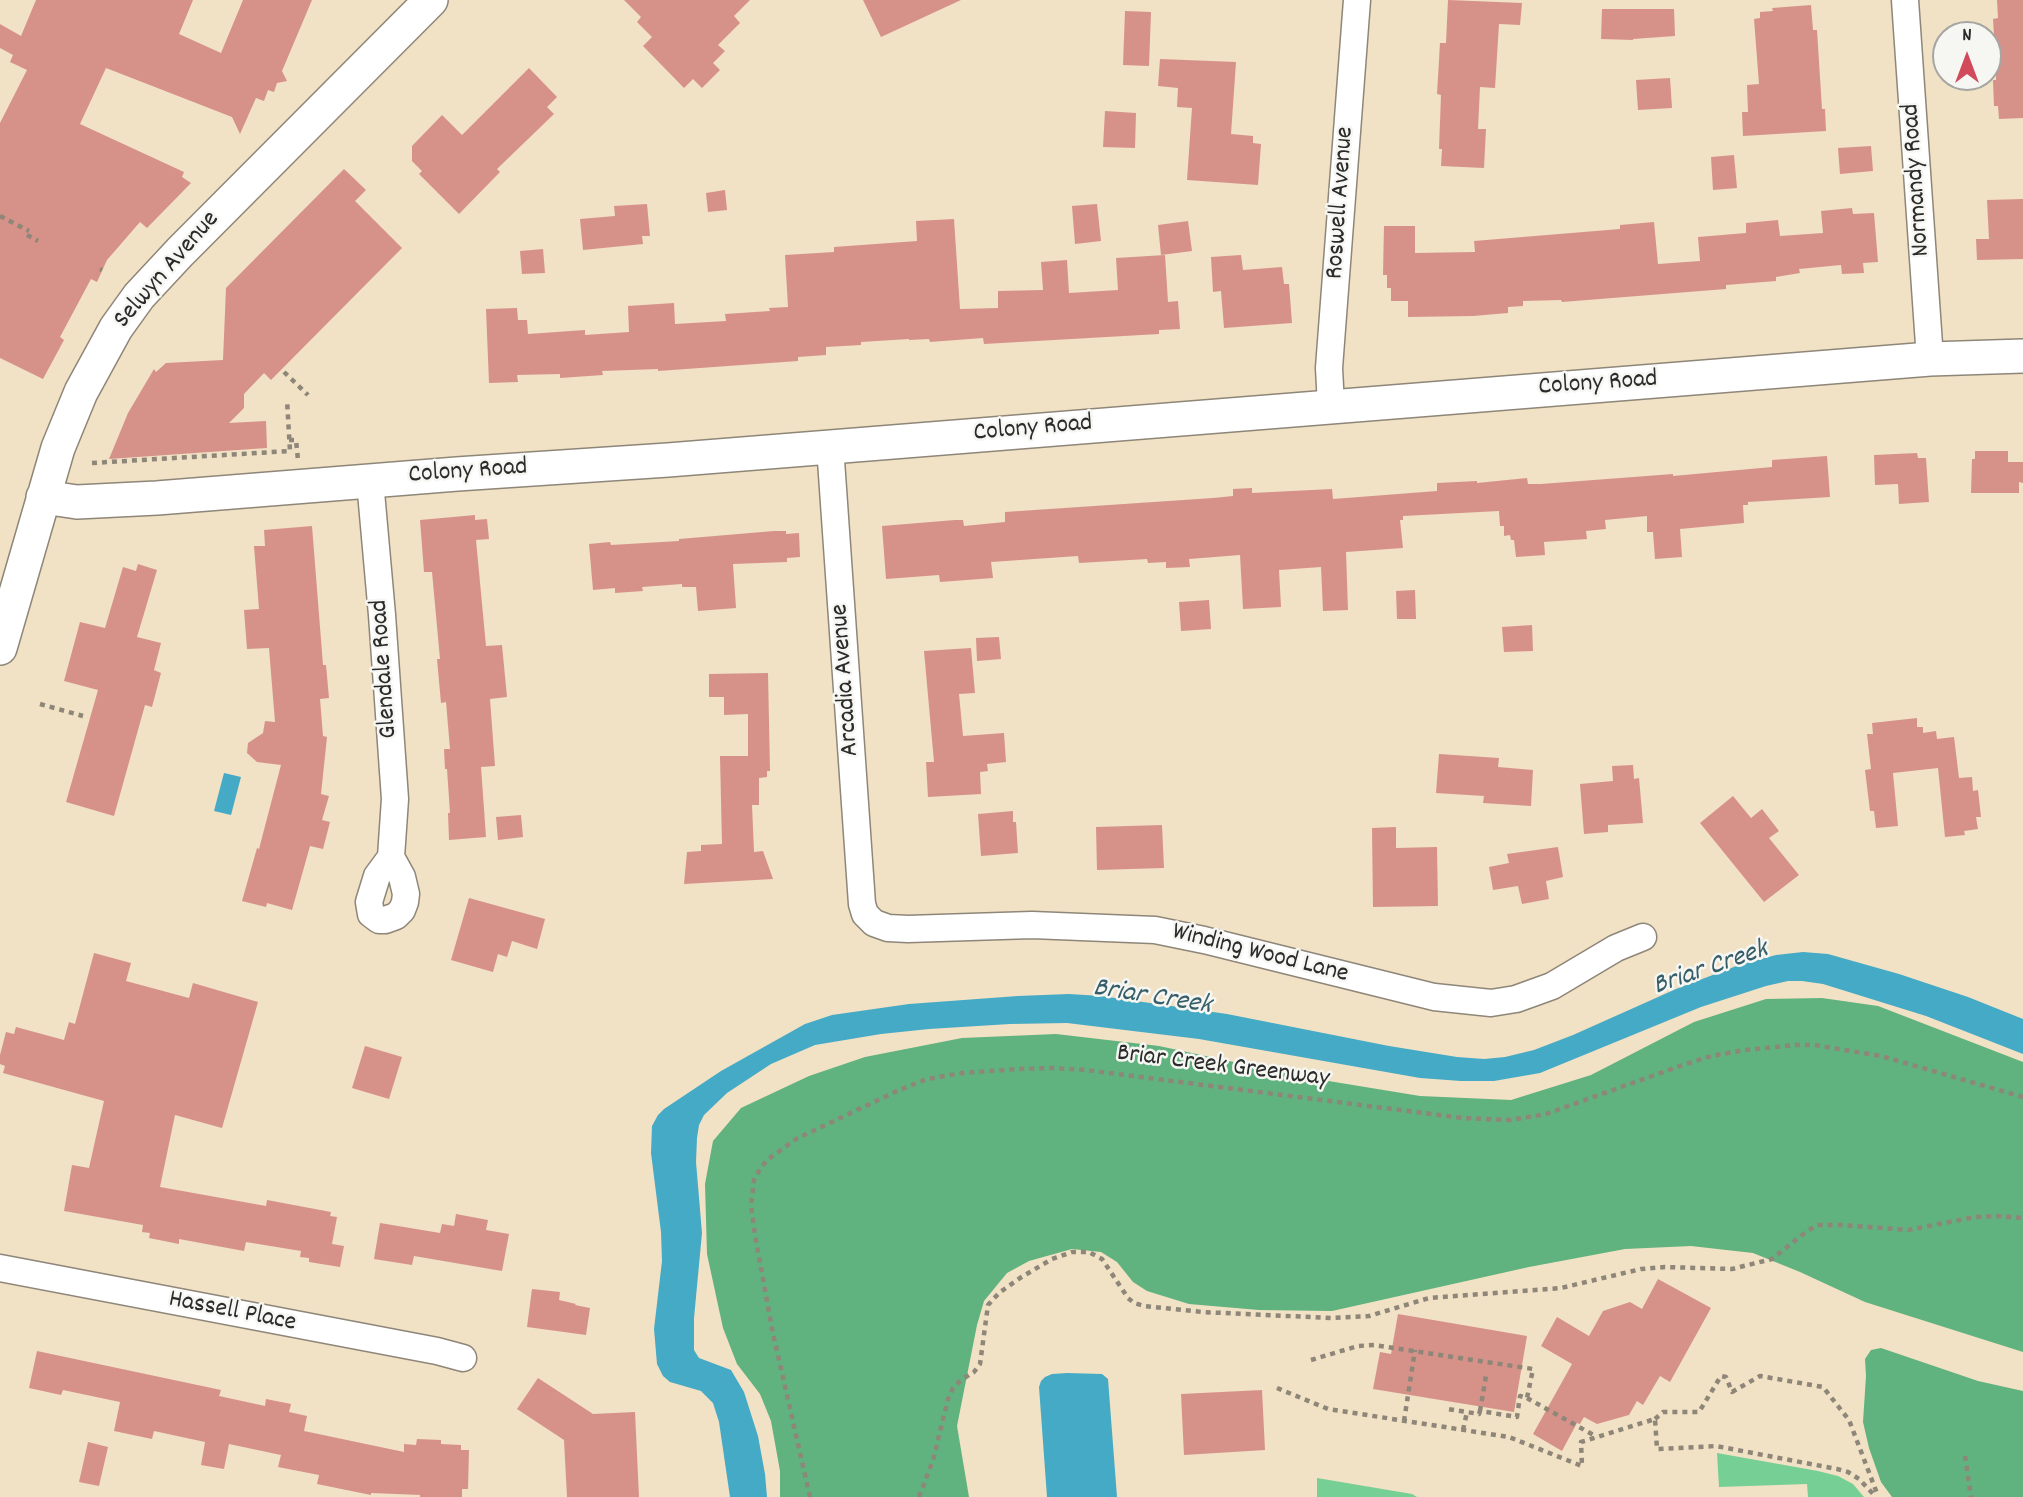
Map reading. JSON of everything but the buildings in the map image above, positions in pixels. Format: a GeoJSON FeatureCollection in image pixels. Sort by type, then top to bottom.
{"type":"FeatureCollection","features":[{"type":"Feature","properties":{"kind":"street","name":"Selwyn Avenue"},"geometry":{"type":"LineString","coordinates":[[0,648],[58,448],[81,392],[105,346],[134,303],[180,252],[430,0]]}},
{"type":"Feature","properties":{"kind":"street","name":"Roswell Avenue"},"geometry":{"type":"LineString","coordinates":[[1331,406],[1329,368],[1357,0]]}},
{"type":"Feature","properties":{"kind":"street","name":"Normandy Road"},"geometry":{"type":"LineString","coordinates":[[1905,0],[1930,359]]}},
{"type":"Feature","properties":{"kind":"street","name":"Colony Road"},"geometry":{"type":"LineString","coordinates":[[43,497],[77,502],[117,501],[1930,359],[2023,356]]}},
{"type":"Feature","properties":{"kind":"street","name":"Arcadia Avenue"},"geometry":{"type":"LineString","coordinates":[[830,446],[860,882],[865,914]]}},
{"type":"Feature","properties":{"kind":"street","name":"Glendale Road"},"geometry":{"type":"LineString","coordinates":[[370,481],[394,791],[390,857]]}},
{"type":"Feature","properties":{"kind":"street","name":"Winding Wood Lane"},"geometry":{"type":"LineString","coordinates":[[865,914],[874,923],[888,928],[1032,925],[1155,930],[1434,997],[1491,1003],[1516,999],[1552,986],[1616,948],[1643,937]]}},
{"type":"Feature","properties":{"kind":"street","name":"Hassell Place"},"geometry":{"type":"LineString","coordinates":[[0,1268],[463,1358]]}},
{"type":"Feature","properties":{"kind":"path"},"geometry":{"type":"LineString","coordinates":[[0,216],[38,241]]}},
{"type":"Feature","properties":{"kind":"path"},"geometry":{"type":"LineString","coordinates":[[284,372],[308,395]]}},
{"type":"Feature","properties":{"kind":"path"},"geometry":{"type":"LineString","coordinates":[[92,463],[290,451],[287,400]]}},
{"type":"Feature","properties":{"kind":"path"},"geometry":{"type":"LineString","coordinates":[[289,440],[296,439],[297,452]]}},
{"type":"Feature","properties":{"kind":"path"},"geometry":{"type":"LineString","coordinates":[[40,704],[83,716]]}},
{"type":"Feature","properties":{"kind":"path","name":"Briar Creek Greenway"},"geometry":{"type":"LineString","coordinates":[[810,1497],[772,1329],[755,1235],[751,1206],[754,1180],[767,1160],[796,1139],[928,1079],[962,1073],[1017,1069],[1086,1070],[1463,1118],[1510,1120],[1546,1114],[1712,1056],[1745,1050],[1815,1045],[1881,1056],[2023,1097]]}},
{"type":"Feature","properties":{"kind":"path"},"geometry":{"type":"LineString","coordinates":[[919,1497],[933,1461],[953,1388],[980,1364],[988,1305],[1020,1278],[1052,1259],[1072,1252],[1089,1252],[1102,1259],[1128,1298],[1144,1306],[1202,1312],[1331,1318],[1369,1316],[1429,1298],[1561,1288],[1641,1269],[1732,1269],[1772,1259],[1818,1225],[1908,1230],[1975,1217],[2023,1218]]}},
{"type":"Feature","properties":{"kind":"path"},"geometry":{"type":"LineString","coordinates":[[1311,1360],[1357,1346],[1388,1346],[1533,1369],[1527,1398]]}},
{"type":"Feature","properties":{"kind":"path"},"geometry":{"type":"LineString","coordinates":[[1404,1421],[1415,1350]]}},
{"type":"Feature","properties":{"kind":"path"},"geometry":{"type":"LineString","coordinates":[[1448,1409],[1466,1415],[1479,1414],[1486,1376]]}},
{"type":"Feature","properties":{"kind":"path"},"geometry":{"type":"LineString","coordinates":[[1277,1388],[1328,1409],[1509,1437],[1582,1466],[1581,1442],[1655,1419],[1663,1412],[1699,1412],[1721,1376],[1726,1377],[1731,1392],[1760,1376],[1823,1387],[1849,1420],[1877,1497]]}},
{"type":"Feature","properties":{"kind":"path"},"geometry":{"type":"LineString","coordinates":[[1480,1411],[1517,1418],[1520,1396],[1598,1437]]}},
{"type":"Feature","properties":{"kind":"path"},"geometry":{"type":"LineString","coordinates":[[1463,1430],[1466,1415]]}},
{"type":"Feature","properties":{"kind":"path"},"geometry":{"type":"LineString","coordinates":[[1655,1419],[1657,1449],[1716,1446],[1825,1466],[1848,1472],[1877,1497]]}},
{"type":"Feature","properties":{"kind":"path"},"geometry":{"type":"LineString","coordinates":[[1965,1456],[1971,1497]]}},
{"type":"Feature","properties":{"kind":"green space"},"geometry":{"type":"Polygon","coordinates":[[[1822,998],[1878,1006],[2023,1062],[2023,1352],[1865,1302],[1753,1253],[1691,1246],[1625,1249],[1529,1267],[1332,1311],[1259,1310],[1189,1304],[1147,1291],[1133,1282],[1117,1262],[1101,1252],[1072,1249],[1029,1261],[1007,1273],[984,1301],[957,1426],[969,1497],[780,1497],[780,1471],[771,1421],[760,1394],[737,1364],[723,1328],[707,1254],[705,1184],[713,1141],[741,1108],[809,1076],[865,1057],[962,1038],[1056,1034],[1159,1046],[1304,1077],[1420,1096],[1511,1100],[1591,1075],[1694,1022],[1766,999],[1822,998]]]}},
{"type":"Feature","properties":{"kind":"green space"},"geometry":{"type":"Polygon","coordinates":[[[1881,1348],[1978,1381],[2023,1391],[2023,1497],[1892,1497],[1881,1482],[1863,1422],[1865,1359],[1871,1350],[1881,1348]]]}},
{"type":"Feature","properties":{"kind":"green space"},"geometry":{"type":"Polygon","coordinates":[[[1717,1453],[1838,1476],[1853,1484],[1864,1497],[1808,1497],[1807,1484],[1719,1487],[1717,1453]]]}},
{"type":"Feature","properties":{"kind":"green space"},"geometry":{"type":"Polygon","coordinates":[[[1317,1478],[1412,1494],[1417,1497],[1317,1497],[1317,1478]]]}},
{"type":"Feature","properties":{"kind":"water"},"geometry":{"type":"Polygon","coordinates":[[[224,773],[241,777],[231,815],[214,811],[224,773]]]}},
{"type":"Feature","properties":{"kind":"water"},"geometry":{"type":"Polygon","coordinates":[[[1803,952],[1828,954],[1899,974],[2023,1019],[2023,1054],[1926,1016],[1823,984],[1802,981],[1766,986],[1701,1007],[1540,1073],[1494,1081],[1420,1078],[1199,1039],[1067,1023],[929,1029],[815,1045],[771,1064],[727,1093],[704,1115],[697,1138],[696,1162],[702,1233],[694,1318],[694,1350],[699,1358],[731,1370],[744,1392],[758,1436],[767,1497],[730,1497],[719,1422],[713,1403],[701,1391],[670,1382],[663,1376],[657,1364],[654,1329],[662,1261],[651,1153],[652,1126],[664,1109],[721,1071],[805,1024],[832,1015],[909,1004],[1069,994],[1227,1014],[1389,1046],[1484,1059],[1534,1050],[1739,965],[1776,955],[1803,952]]]}},
{"type":"Feature","properties":{"kind":"water"},"geometry":{"type":"Polygon","coordinates":[[[1067,1373],[1102,1374],[1108,1379],[1117,1497],[1047,1497],[1039,1387],[1045,1377],[1067,1373]]]}},
{"type":"Feature","properties":{"kind":"water label","name":"Briar Creek"},"geometry":{"type":"Point","coordinates":[1711,970]}},
{"type":"Feature","properties":{"kind":"water label","name":"Briar Creek"},"geometry":{"type":"Point","coordinates":[1152,999]}}]}
